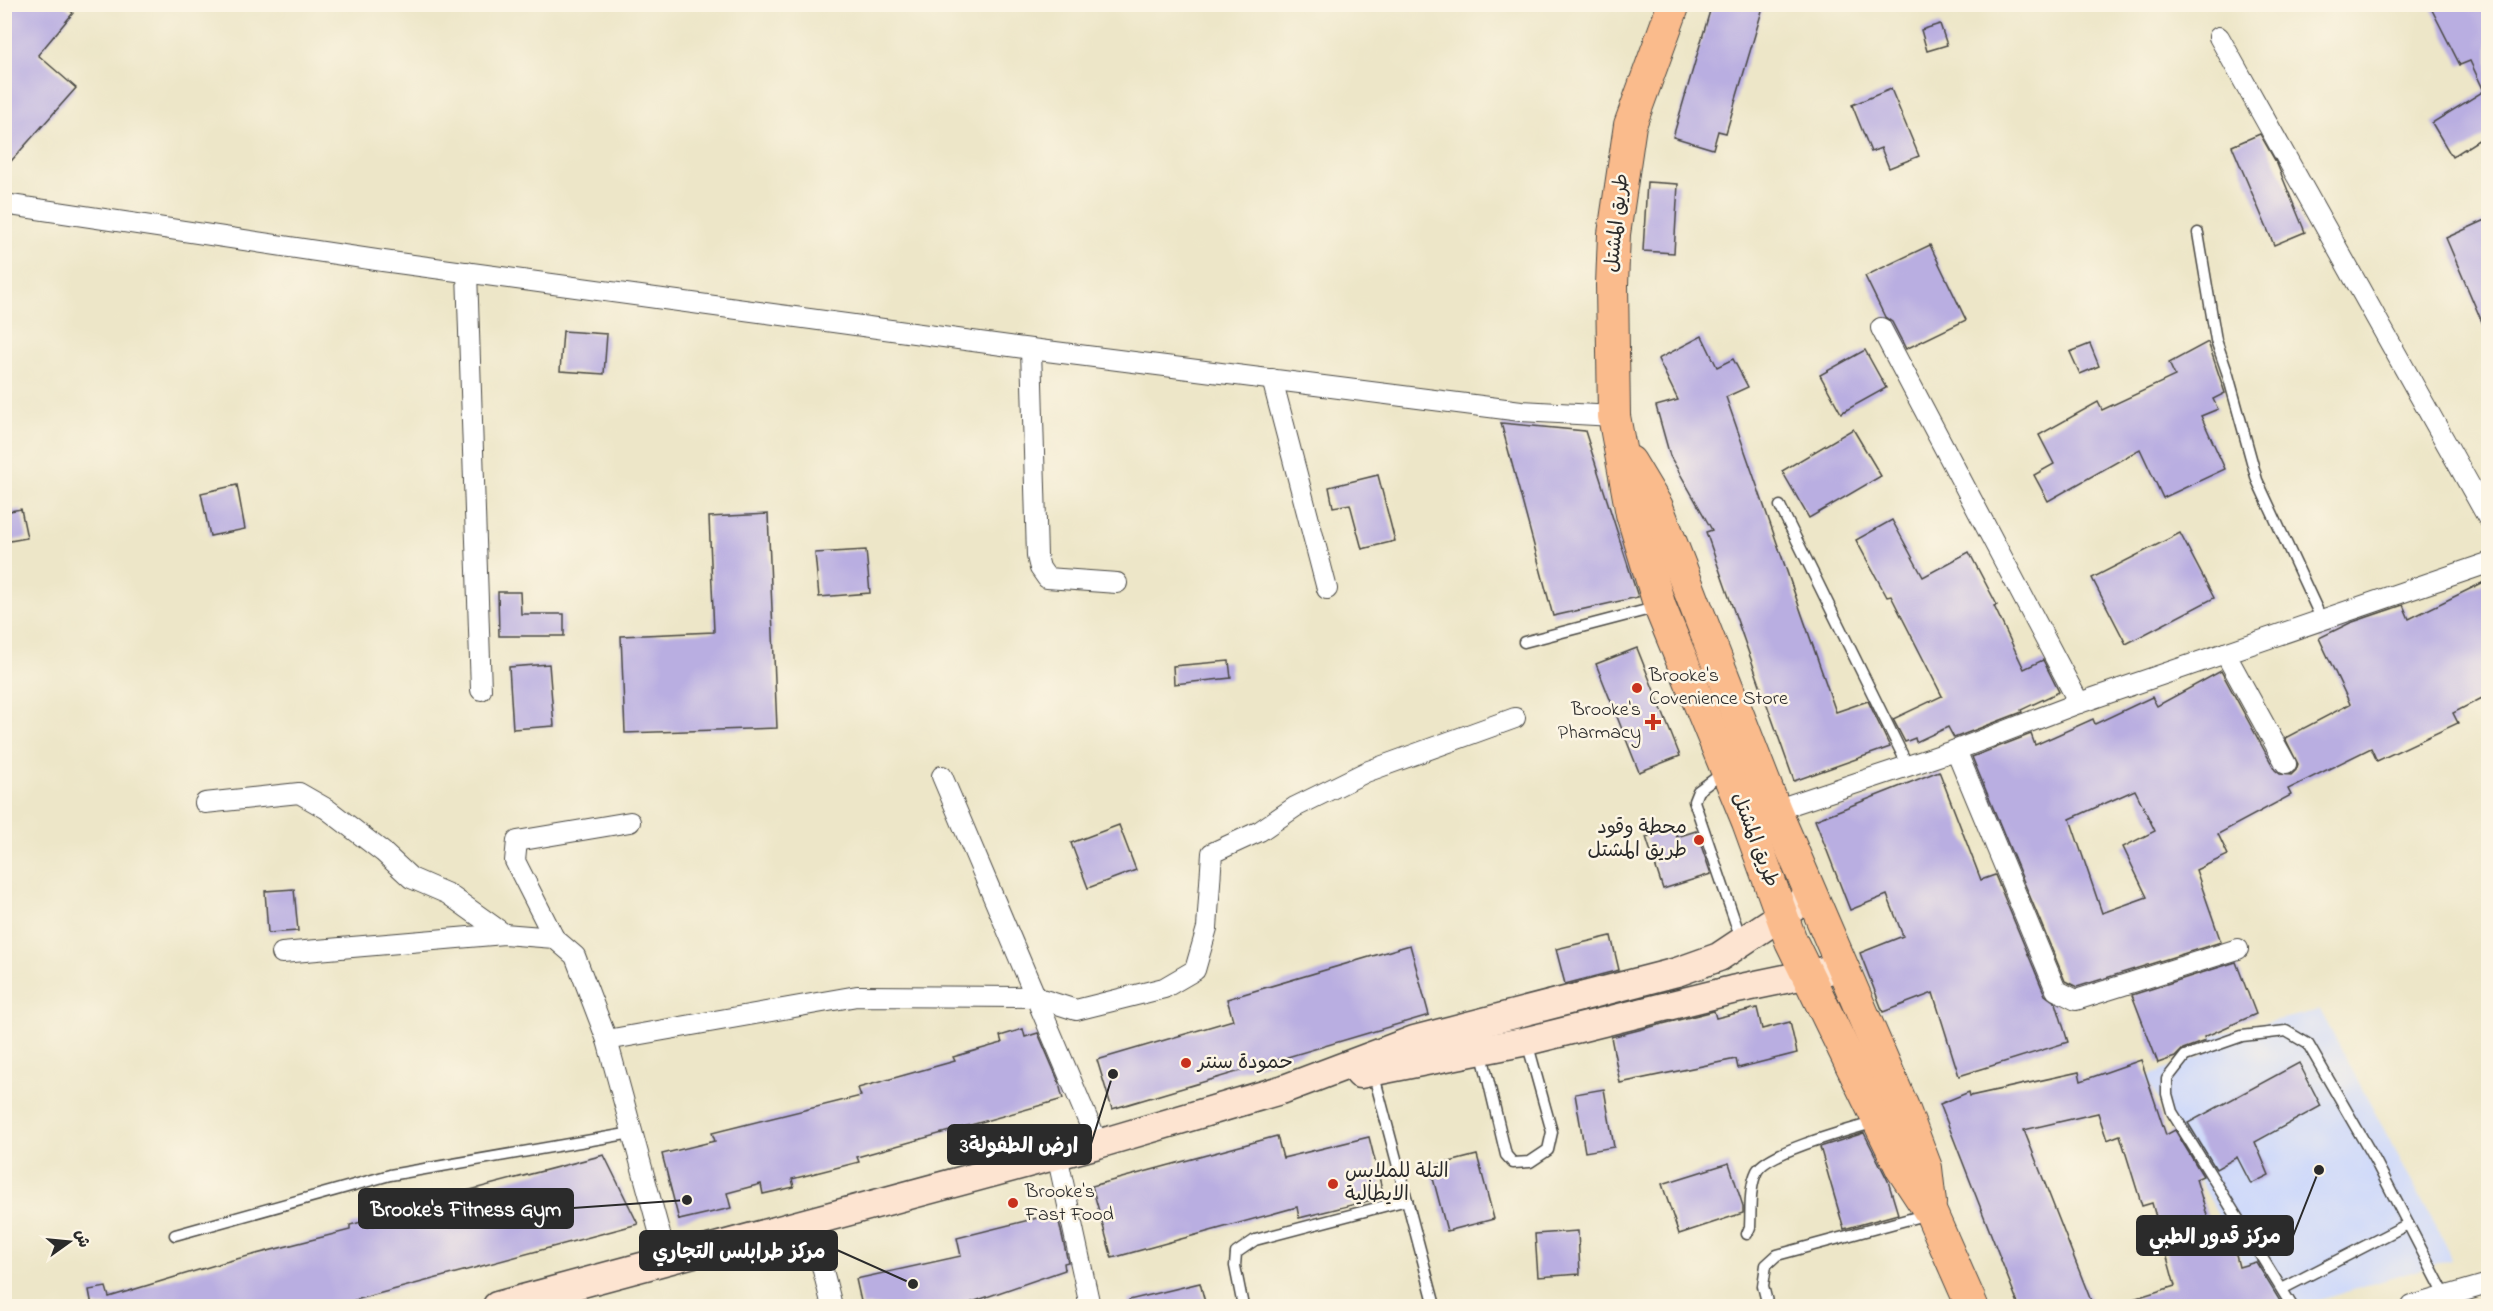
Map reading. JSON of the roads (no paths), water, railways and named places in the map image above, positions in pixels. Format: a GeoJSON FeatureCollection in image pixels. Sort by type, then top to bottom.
{"type":"FeatureCollection","features":[{"type":"Feature","properties":{"kind":"main road","name":"طريق المشتل"},"geometry":{"type":"LineString","coordinates":[[1674,4],[1630,125],[1614,234],[1612,285],[1614,416],[1622,449],[1632,514],[1660,607],[1726,770],[1791,941],[1902,1169],[1931,1213],[1972,1306]]}},
{"type":"Feature","properties":{"kind":"main road","name":"طريق المشتل"},"geometry":{"type":"LineString","coordinates":[[1622,449],[1657,507],[1775,810],[1904,1110],[1926,1168],[1931,1213]]}},
{"type":"Feature","properties":{"kind":"main road"},"geometry":{"type":"LineString","coordinates":[[497,1306],[547,1300],[667,1260],[812,1223],[1098,1144],[1284,1089],[1414,1040],[1677,972],[1719,957],[1812,895]]}},
{"type":"Feature","properties":{"kind":"main road"},"geometry":{"type":"LineString","coordinates":[[1284,1089],[1527,1041],[1732,990],[1843,967]]}},
{"type":"Feature","properties":{"kind":"street"},"geometry":{"type":"LineString","coordinates":[[2219,38],[2488,518]]}},
{"type":"Feature","properties":{"kind":"street"},"geometry":{"type":"LineString","coordinates":[[4,204],[467,272],[1031,349],[1521,411],[1614,416]]}},
{"type":"Feature","properties":{"kind":"street"},"geometry":{"type":"LineString","coordinates":[[467,272],[481,690]]}},
{"type":"Feature","properties":{"kind":"street"},"geometry":{"type":"LineString","coordinates":[[1881,328],[2079,703]]}},
{"type":"Feature","properties":{"kind":"street"},"geometry":{"type":"LineString","coordinates":[[1031,349],[1037,556],[1040,568],[1047,578],[1117,583]]}},
{"type":"Feature","properties":{"kind":"street"},"geometry":{"type":"LineString","coordinates":[[1272,379],[1327,589]]}},
{"type":"Feature","properties":{"kind":"street"},"geometry":{"type":"LineString","coordinates":[[1775,810],[1956,750],[2079,703],[2488,563]]}},
{"type":"Feature","properties":{"kind":"street"},"geometry":{"type":"LineString","coordinates":[[2225,653],[2286,764]]}},
{"type":"Feature","properties":{"kind":"street"},"geometry":{"type":"LineString","coordinates":[[608,1040],[856,996],[1035,997],[1076,1010],[1164,988],[1195,970],[1207,928],[1212,853],[1260,831],[1295,807],[1366,772],[1515,718]]}},
{"type":"Feature","properties":{"kind":"street"},"geometry":{"type":"LineString","coordinates":[[1956,750],[2056,990],[2063,995],[2076,1000],[2238,949]]}},
{"type":"Feature","properties":{"kind":"street"},"geometry":{"type":"LineString","coordinates":[[942,776],[1098,1144]]}},
{"type":"Feature","properties":{"kind":"street"},"geometry":{"type":"LineString","coordinates":[[205,803],[298,793],[327,809],[383,852],[411,878],[448,894],[504,934]]}},
{"type":"Feature","properties":{"kind":"street"},"geometry":{"type":"LineString","coordinates":[[630,822],[517,841],[515,861],[554,938],[575,956],[608,1040],[667,1260]]}},
{"type":"Feature","properties":{"kind":"street"},"geometry":{"type":"LineString","coordinates":[[282,953],[504,934],[554,938]]}},
{"type":"Feature","properties":{"kind":"street"},"geometry":{"type":"LineString","coordinates":[[1057,1155],[1090,1306]]}},
{"type":"Feature","properties":{"kind":"street"},"geometry":{"type":"LineString","coordinates":[[812,1223],[832,1306]]}},
{"type":"Feature","properties":{"kind":"street"},"geometry":{"type":"LineString","coordinates":[[2412,1306],[2449,1302],[2488,1284]]}},
{"type":"Feature","properties":{"kind":"lane"},"geometry":{"type":"LineString","coordinates":[[2198,233],[2216,340],[2257,480],[2322,620]]}},
{"type":"Feature","properties":{"kind":"lane"},"geometry":{"type":"LineString","coordinates":[[1780,506],[1908,766]]}},
{"type":"Feature","properties":{"kind":"lane"},"geometry":{"type":"LineString","coordinates":[[1524,642],[1660,607]]}},
{"type":"Feature","properties":{"kind":"lane"},"geometry":{"type":"LineString","coordinates":[[1726,770],[1698,791],[1694,801],[1742,942]]}},
{"type":"Feature","properties":{"kind":"lane"},"geometry":{"type":"LineString","coordinates":[[2292,1306],[2172,1112],[2167,1094],[2167,1079],[2185,1056],[2242,1036],[2286,1031],[2308,1044],[2449,1302]]}},
{"type":"Feature","properties":{"kind":"lane"},"geometry":{"type":"LineString","coordinates":[[1480,1050],[1506,1155],[1513,1163],[1530,1162],[1548,1150],[1552,1132],[1527,1041]]}},
{"type":"Feature","properties":{"kind":"lane"},"geometry":{"type":"LineString","coordinates":[[1373,1072],[1435,1306]]}},
{"type":"Feature","properties":{"kind":"lane"},"geometry":{"type":"LineString","coordinates":[[1747,1234],[1750,1227],[1756,1173],[1763,1162],[1826,1136],[1879,1121]]}},
{"type":"Feature","properties":{"kind":"lane"},"geometry":{"type":"LineString","coordinates":[[175,1234],[390,1175],[632,1133]]}},
{"type":"Feature","properties":{"kind":"lane"},"geometry":{"type":"LineString","coordinates":[[1244,1306],[1235,1266],[1236,1253],[1244,1246],[1255,1240],[1407,1200]]}},
{"type":"Feature","properties":{"kind":"lane"},"geometry":{"type":"LineString","coordinates":[[1768,1306],[1763,1287],[1766,1265],[1777,1256],[1931,1213]]}},
{"type":"Feature","properties":{"kind":"lane"},"geometry":{"type":"LineString","coordinates":[[2282,1290],[2408,1224]]}},
{"type":"Feature","properties":{"kind":"place","name":"Brooke's Covenience Store"},"geometry":{"type":"Point","coordinates":[1637,688]}},
{"type":"Feature","properties":{"kind":"place","name":"Brooke's Pharmacy"},"geometry":{"type":"Point","coordinates":[1653,722]}},
{"type":"Feature","properties":{"kind":"place","name":"محطة وقود طريق المشتل"},"geometry":{"type":"Point","coordinates":[1699,840]}},
{"type":"Feature","properties":{"kind":"place","name":"حمودة سنتر"},"geometry":{"type":"Point","coordinates":[1186,1063]}},
{"type":"Feature","properties":{"kind":"place","name":"ارض الطفولة3"},"geometry":{"type":"Point","coordinates":[1113,1074]}},
{"type":"Feature","properties":{"kind":"place","name":"مركز قدور الطبي"},"geometry":{"type":"Point","coordinates":[2319,1170]}},
{"type":"Feature","properties":{"kind":"place","name":"التلة للملابس الايطالية"},"geometry":{"type":"Point","coordinates":[1333,1184]}},
{"type":"Feature","properties":{"kind":"place","name":"Brooke's Fitness Gym"},"geometry":{"type":"Point","coordinates":[687,1200]}},
{"type":"Feature","properties":{"kind":"place","name":"Brooke's Fast Food"},"geometry":{"type":"Point","coordinates":[1013,1203]}},
{"type":"Feature","properties":{"kind":"place","name":"مركز طرابلس التجاري"},"geometry":{"type":"Point","coordinates":[913,1284]}}]}
